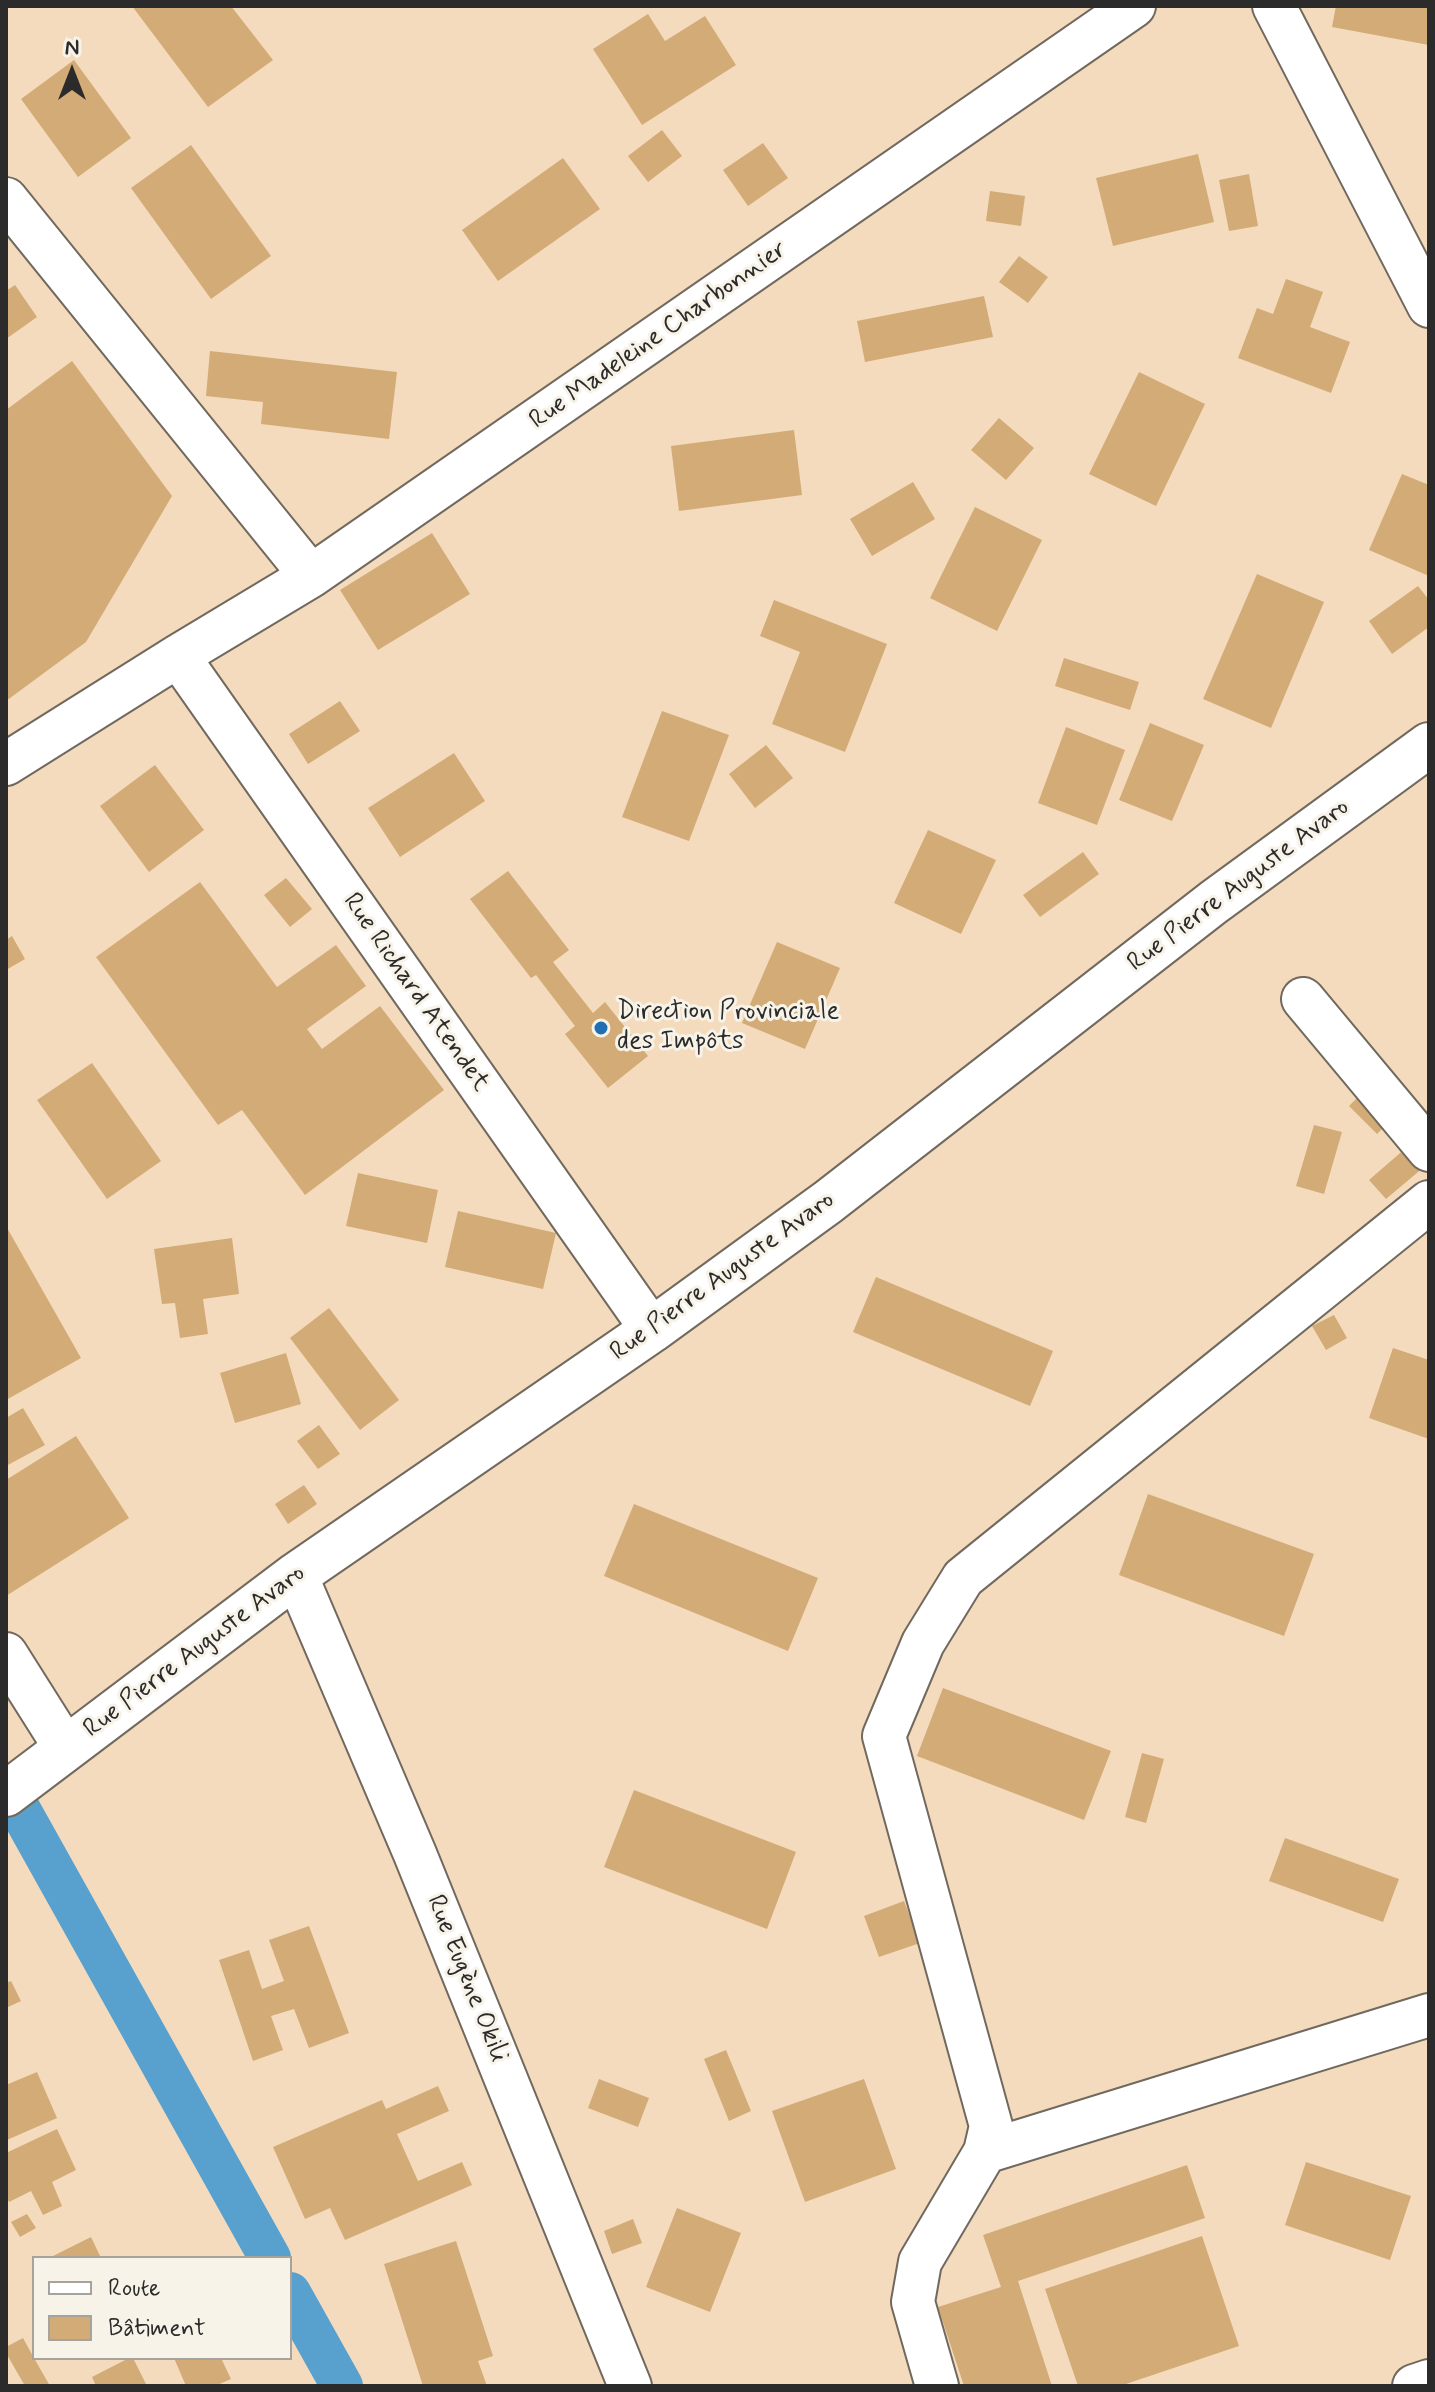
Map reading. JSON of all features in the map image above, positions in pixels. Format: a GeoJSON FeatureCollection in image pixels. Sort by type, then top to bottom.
{"type":"FeatureCollection","features":[{"type":"Feature","properties":{"kind":"street","name":"Rue Madeleine Charbonnier"},"geometry":{"type":"LineString","coordinates":[[6,764],[311,576],[1134,6]]}},
{"type":"Feature","properties":{"kind":"street"},"geometry":{"type":"LineString","coordinates":[[1274,6],[1429,306]]}},
{"type":"Feature","properties":{"kind":"street"},"geometry":{"type":"LineString","coordinates":[[6,199],[311,576]]}},
{"type":"Feature","properties":{"kind":"street","name":"Rue Richard Atendet"},"geometry":{"type":"LineString","coordinates":[[178,656],[652,1330]]}},
{"type":"Feature","properties":{"kind":"street","name":"Rue Pierre Auguste Avaro"},"geometry":{"type":"LineString","coordinates":[[35,1773],[296,1575],[652,1330],[828,1202],[1214,902],[1429,745]]}},
{"type":"Feature","properties":{"kind":"street"},"geometry":{"type":"LineString","coordinates":[[1303,999],[1429,1150]]}},
{"type":"Feature","properties":{"kind":"street"},"geometry":{"type":"LineString","coordinates":[[937,2386],[913,2302],[920,2262],[985,2152],[991,2126],[884,1736],[923,1643],[963,1578],[1429,1202]]}},
{"type":"Feature","properties":{"kind":"street","name":"Rue Eugène Okili"},"geometry":{"type":"LineString","coordinates":[[296,1575],[415,1854],[630,2386]]}},
{"type":"Feature","properties":{"kind":"street"},"geometry":{"type":"LineString","coordinates":[[6,1654],[35,1773]]}},
{"type":"Feature","properties":{"kind":"street"},"geometry":{"type":"LineString","coordinates":[[985,2152],[1429,2015]]}},
{"type":"Feature","properties":{"kind":"street"},"geometry":{"type":"LineString","coordinates":[[1414,2386],[1429,2381]]}},
{"type":"Feature","properties":{"kind":"building"},"geometry":{"type":"Polygon","coordinates":[[[132,6],[231,6],[273,60],[208,107],[132,6]]]}},
{"type":"Feature","properties":{"kind":"building"},"geometry":{"type":"Polygon","coordinates":[[[1336,6],[1429,6],[1429,45],[1332,27],[1336,6]]]}},
{"type":"Feature","properties":{"kind":"building"},"geometry":{"type":"Polygon","coordinates":[[[648,14],[665,41],[705,16],[736,65],[642,125],[593,49],[648,14]]]}},
{"type":"Feature","properties":{"kind":"building"},"geometry":{"type":"Polygon","coordinates":[[[74,60],[131,138],[78,177],[21,99],[74,60]]]}},
{"type":"Feature","properties":{"kind":"building"},"geometry":{"type":"Polygon","coordinates":[[[662,130],[682,156],[648,182],[628,156],[662,130]]]}},
{"type":"Feature","properties":{"kind":"building"},"geometry":{"type":"Polygon","coordinates":[[[763,143],[788,178],[748,206],[723,170],[763,143]]]}},
{"type":"Feature","properties":{"kind":"building"},"geometry":{"type":"Polygon","coordinates":[[[191,145],[271,256],[211,299],[131,188],[191,145]]]}},
{"type":"Feature","properties":{"kind":"building"},"geometry":{"type":"Polygon","coordinates":[[[1198,154],[1214,222],[1113,246],[1096,178],[1198,154]]]}},
{"type":"Feature","properties":{"kind":"building"},"geometry":{"type":"Polygon","coordinates":[[[563,158],[600,209],[498,281],[462,230],[563,158]]]}},
{"type":"Feature","properties":{"kind":"building"},"geometry":{"type":"Polygon","coordinates":[[[1249,174],[1258,226],[1229,231],[1219,180],[1249,174]]]}},
{"type":"Feature","properties":{"kind":"building"},"geometry":{"type":"Polygon","coordinates":[[[990,191],[1025,196],[1021,226],[986,221],[990,191]]]}},
{"type":"Feature","properties":{"kind":"building"},"geometry":{"type":"Polygon","coordinates":[[[1019,256],[1048,277],[1028,303],[999,282],[1019,256]]]}},
{"type":"Feature","properties":{"kind":"building"},"geometry":{"type":"Polygon","coordinates":[[[1286,279],[1323,292],[1310,327],[1350,342],[1331,393],[1238,358],[1257,308],[1273,314],[1286,279]]]}},
{"type":"Feature","properties":{"kind":"building"},"geometry":{"type":"Polygon","coordinates":[[[15,285],[37,317],[6,339],[6,291],[15,285]]]}},
{"type":"Feature","properties":{"kind":"building"},"geometry":{"type":"Polygon","coordinates":[[[984,296],[993,337],[865,362],[857,321],[984,296]]]}},
{"type":"Feature","properties":{"kind":"building"},"geometry":{"type":"Polygon","coordinates":[[[210,351],[397,372],[389,439],[261,424],[263,402],[206,396],[210,351]]]}},
{"type":"Feature","properties":{"kind":"building"},"geometry":{"type":"Polygon","coordinates":[[[72,361],[172,496],[86,642],[6,701],[6,410],[72,361]]]}},
{"type":"Feature","properties":{"kind":"building"},"geometry":{"type":"Polygon","coordinates":[[[1139,372],[1205,404],[1156,506],[1089,474],[1139,372]]]}},
{"type":"Feature","properties":{"kind":"building"},"geometry":{"type":"Polygon","coordinates":[[[999,418],[1034,448],[1006,480],[971,450],[999,418]]]}},
{"type":"Feature","properties":{"kind":"building"},"geometry":{"type":"Polygon","coordinates":[[[794,430],[802,495],[679,511],[671,446],[794,430]]]}},
{"type":"Feature","properties":{"kind":"building"},"geometry":{"type":"Polygon","coordinates":[[[1402,474],[1429,485],[1429,576],[1369,550],[1402,474]]]}},
{"type":"Feature","properties":{"kind":"building"},"geometry":{"type":"Polygon","coordinates":[[[913,482],[935,519],[872,556],[850,519],[913,482]]]}},
{"type":"Feature","properties":{"kind":"building"},"geometry":{"type":"Polygon","coordinates":[[[975,507],[1042,540],[997,631],[930,598],[975,507]]]}},
{"type":"Feature","properties":{"kind":"building"},"geometry":{"type":"Polygon","coordinates":[[[432,533],[470,594],[378,650],[340,590],[432,533]]]}},
{"type":"Feature","properties":{"kind":"building"},"geometry":{"type":"Polygon","coordinates":[[[1257,574],[1324,602],[1271,728],[1203,699],[1257,574]]]}},
{"type":"Feature","properties":{"kind":"building"},"geometry":{"type":"Polygon","coordinates":[[[1418,586],[1429,600],[1429,627],[1392,654],[1369,621],[1418,586]]]}},
{"type":"Feature","properties":{"kind":"building"},"geometry":{"type":"Polygon","coordinates":[[[774,600],[887,644],[845,752],[772,724],[800,652],[760,636],[774,600]]]}},
{"type":"Feature","properties":{"kind":"building"},"geometry":{"type":"Polygon","coordinates":[[[1064,658],[1139,682],[1130,710],[1055,686],[1064,658]]]}},
{"type":"Feature","properties":{"kind":"building"},"geometry":{"type":"Polygon","coordinates":[[[340,701],[360,731],[308,764],[289,734],[340,701]]]}},
{"type":"Feature","properties":{"kind":"building"},"geometry":{"type":"Polygon","coordinates":[[[662,711],[729,735],[689,841],[622,817],[662,711]]]}},
{"type":"Feature","properties":{"kind":"building"},"geometry":{"type":"Polygon","coordinates":[[[1150,723],[1204,745],[1172,821],[1119,800],[1150,723]]]}},
{"type":"Feature","properties":{"kind":"building"},"geometry":{"type":"Polygon","coordinates":[[[1066,727],[1125,750],[1097,825],[1038,803],[1066,727]]]}},
{"type":"Feature","properties":{"kind":"building"},"geometry":{"type":"Polygon","coordinates":[[[766,745],[793,778],[755,808],[729,774],[766,745]]]}},
{"type":"Feature","properties":{"kind":"building"},"geometry":{"type":"Polygon","coordinates":[[[454,753],[485,801],[400,857],[368,808],[454,753]]]}},
{"type":"Feature","properties":{"kind":"building"},"geometry":{"type":"Polygon","coordinates":[[[155,765],[204,830],[149,872],[100,806],[155,765]]]}},
{"type":"Feature","properties":{"kind":"building"},"geometry":{"type":"Polygon","coordinates":[[[928,830],[996,860],[961,934],[894,903],[928,830]]]}},
{"type":"Feature","properties":{"kind":"building"},"geometry":{"type":"Polygon","coordinates":[[[1083,852],[1099,874],[1040,917],[1023,895],[1083,852]]]}},
{"type":"Feature","properties":{"kind":"building"},"geometry":{"type":"Polygon","coordinates":[[[508,871],[569,950],[553,962],[593,1013],[605,1002],[648,1056],[608,1088],[565,1034],[575,1026],[536,975],[531,978],[470,899],[508,871]]]}},
{"type":"Feature","properties":{"kind":"building"},"geometry":{"type":"Polygon","coordinates":[[[286,878],[312,909],[290,927],[264,895],[286,878]]]}},
{"type":"Feature","properties":{"kind":"building"},"geometry":{"type":"Polygon","coordinates":[[[200,882],[277,987],[336,945],[366,986],[307,1029],[322,1049],[380,1006],[444,1090],[305,1195],[242,1110],[218,1125],[96,957],[200,882]]]}},
{"type":"Feature","properties":{"kind":"building"},"geometry":{"type":"Polygon","coordinates":[[[12,936],[25,959],[6,970],[6,940],[12,936]]]}},
{"type":"Feature","properties":{"kind":"building"},"geometry":{"type":"Polygon","coordinates":[[[777,942],[840,968],[805,1049],[742,1023],[777,942]]]}},
{"type":"Feature","properties":{"kind":"building"},"geometry":{"type":"Polygon","coordinates":[[[92,1063],[161,1161],[107,1199],[37,1100],[92,1063]]]}},
{"type":"Feature","properties":{"kind":"building"},"geometry":{"type":"Polygon","coordinates":[[[1365,1090],[1393,1118],[1377,1134],[1349,1106],[1365,1090]]]}},
{"type":"Feature","properties":{"kind":"building"},"geometry":{"type":"Polygon","coordinates":[[[1314,1125],[1342,1132],[1324,1194],[1296,1186],[1314,1125]]]}},
{"type":"Feature","properties":{"kind":"building"},"geometry":{"type":"Polygon","coordinates":[[[1407,1147],[1424,1167],[1386,1199],[1369,1180],[1407,1147]]]}},
{"type":"Feature","properties":{"kind":"building"},"geometry":{"type":"Polygon","coordinates":[[[358,1173],[438,1190],[427,1243],[346,1226],[358,1173]]]}},
{"type":"Feature","properties":{"kind":"building"},"geometry":{"type":"Polygon","coordinates":[[[458,1211],[556,1233],[543,1289],[445,1267],[458,1211]]]}},
{"type":"Feature","properties":{"kind":"building"},"geometry":{"type":"Polygon","coordinates":[[[6,1226],[81,1358],[6,1400],[6,1226]]]}},
{"type":"Feature","properties":{"kind":"building"},"geometry":{"type":"Polygon","coordinates":[[[232,1238],[239,1294],[203,1299],[208,1334],[180,1338],[175,1303],[162,1304],[154,1249],[232,1238]]]}},
{"type":"Feature","properties":{"kind":"building"},"geometry":{"type":"Polygon","coordinates":[[[876,1277],[1053,1351],[1030,1406],[853,1332],[876,1277]]]}},
{"type":"Feature","properties":{"kind":"building"},"geometry":{"type":"Polygon","coordinates":[[[329,1308],[399,1400],[360,1430],[290,1338],[329,1308]]]}},
{"type":"Feature","properties":{"kind":"building"},"geometry":{"type":"Polygon","coordinates":[[[1334,1315],[1347,1338],[1326,1350],[1312,1326],[1334,1315]]]}},
{"type":"Feature","properties":{"kind":"building"},"geometry":{"type":"Polygon","coordinates":[[[1393,1348],[1429,1360],[1429,1439],[1369,1418],[1393,1348]]]}},
{"type":"Feature","properties":{"kind":"building"},"geometry":{"type":"Polygon","coordinates":[[[286,1353],[301,1404],[235,1423],[220,1373],[286,1353]]]}},
{"type":"Feature","properties":{"kind":"building"},"geometry":{"type":"Polygon","coordinates":[[[23,1408],[45,1445],[6,1466],[6,1418],[23,1408]]]}},
{"type":"Feature","properties":{"kind":"building"},"geometry":{"type":"Polygon","coordinates":[[[319,1425],[340,1454],[318,1469],[297,1441],[319,1425]]]}},
{"type":"Feature","properties":{"kind":"building"},"geometry":{"type":"Polygon","coordinates":[[[76,1436],[129,1518],[6,1596],[6,1480],[76,1436]]]}},
{"type":"Feature","properties":{"kind":"building"},"geometry":{"type":"Polygon","coordinates":[[[304,1485],[317,1504],[288,1524],[275,1504],[304,1485]]]}},
{"type":"Feature","properties":{"kind":"building"},"geometry":{"type":"Polygon","coordinates":[[[1148,1494],[1314,1554],[1284,1636],[1119,1575],[1148,1494]]]}},
{"type":"Feature","properties":{"kind":"building"},"geometry":{"type":"Polygon","coordinates":[[[634,1504],[818,1578],[788,1651],[604,1576],[634,1504]]]}},
{"type":"Feature","properties":{"kind":"building"},"geometry":{"type":"Polygon","coordinates":[[[943,1688],[1111,1751],[1084,1820],[917,1756],[943,1688]]]}},
{"type":"Feature","properties":{"kind":"building"},"geometry":{"type":"Polygon","coordinates":[[[1142,1753],[1164,1759],[1146,1823],[1125,1817],[1142,1753]]]}},
{"type":"Feature","properties":{"kind":"building"},"geometry":{"type":"Polygon","coordinates":[[[634,1790],[796,1852],[767,1929],[604,1867],[634,1790]]]}},
{"type":"Feature","properties":{"kind":"building"},"geometry":{"type":"Polygon","coordinates":[[[1285,1838],[1399,1879],[1383,1922],[1269,1881],[1285,1838]]]}},
{"type":"Feature","properties":{"kind":"building"},"geometry":{"type":"Polygon","coordinates":[[[904,1901],[920,1943],[879,1957],[864,1916],[904,1901]]]}},
{"type":"Feature","properties":{"kind":"building"},"geometry":{"type":"Polygon","coordinates":[[[309,1926],[349,2033],[309,2048],[294,2009],[271,2016],[283,2050],[253,2061],[219,1960],[249,1950],[262,1989],[284,1981],[269,1940],[309,1926]]]}},
{"type":"Feature","properties":{"kind":"building"},"geometry":{"type":"Polygon","coordinates":[[[11,1981],[21,2001],[6,2008],[6,1983],[11,1981]]]}},
{"type":"Feature","properties":{"kind":"building"},"geometry":{"type":"Polygon","coordinates":[[[726,2050],[751,2111],[729,2121],[704,2059],[726,2050]]]}},
{"type":"Feature","properties":{"kind":"building"},"geometry":{"type":"Polygon","coordinates":[[[37,2072],[57,2118],[7,2140],[6,2085],[37,2072]]]}},
{"type":"Feature","properties":{"kind":"building"},"geometry":{"type":"Polygon","coordinates":[[[599,2079],[649,2098],[638,2127],[588,2108],[599,2079]]]}},
{"type":"Feature","properties":{"kind":"building"},"geometry":{"type":"Polygon","coordinates":[[[864,2079],[896,2169],[805,2202],[772,2111],[864,2079]]]}},
{"type":"Feature","properties":{"kind":"building"},"geometry":{"type":"Polygon","coordinates":[[[438,2086],[449,2111],[397,2134],[418,2181],[462,2162],[472,2185],[345,2240],[330,2208],[305,2219],[273,2147],[382,2100],[386,2109],[438,2086]]]}},
{"type":"Feature","properties":{"kind":"building"},"geometry":{"type":"Polygon","coordinates":[[[57,2129],[76,2170],[52,2182],[62,2206],[43,2215],[31,2191],[9,2202],[6,2196],[6,2153],[57,2129]]]}},
{"type":"Feature","properties":{"kind":"building"},"geometry":{"type":"Polygon","coordinates":[[[1306,2162],[1411,2196],[1390,2260],[1285,2225],[1306,2162]]]}},
{"type":"Feature","properties":{"kind":"building"},"geometry":{"type":"Polygon","coordinates":[[[1187,2165],[1205,2218],[1018,2281],[1052,2386],[964,2386],[938,2307],[1001,2287],[983,2235],[1187,2165]]]}},
{"type":"Feature","properties":{"kind":"building"},"geometry":{"type":"Polygon","coordinates":[[[677,2208],[741,2233],[710,2312],[646,2287],[677,2208]]]}},
{"type":"Feature","properties":{"kind":"building"},"geometry":{"type":"Polygon","coordinates":[[[27,2214],[36,2228],[20,2237],[11,2222],[27,2214]]]}},
{"type":"Feature","properties":{"kind":"building"},"geometry":{"type":"Polygon","coordinates":[[[633,2219],[642,2243],[612,2254],[604,2231],[633,2219]]]}},
{"type":"Feature","properties":{"kind":"building"},"geometry":{"type":"Polygon","coordinates":[[[1202,2236],[1239,2346],[1120,2386],[1078,2386],[1045,2289],[1202,2236]]]}},
{"type":"Feature","properties":{"kind":"building"},"geometry":{"type":"Polygon","coordinates":[[[91,2237],[100,2256],[53,2256],[91,2237]]]}},
{"type":"Feature","properties":{"kind":"building"},"geometry":{"type":"Polygon","coordinates":[[[456,2241],[493,2356],[478,2361],[487,2386],[423,2386],[384,2264],[456,2241]]]}},
{"type":"Feature","properties":{"kind":"building"},"geometry":{"type":"Polygon","coordinates":[[[23,2338],[32,2360],[35,2360],[50,2386],[25,2386],[6,2353],[6,2347],[23,2338]]]}},
{"type":"Feature","properties":{"kind":"building"},"geometry":{"type":"Polygon","coordinates":[[[125,2360],[134,2360],[147,2386],[96,2386],[92,2377],[125,2360]]]}},
{"type":"Feature","properties":{"kind":"building"},"geometry":{"type":"Polygon","coordinates":[[[175,2360],[222,2360],[231,2379],[215,2386],[186,2386],[175,2360]]]}},
{"type":"Feature","properties":{"kind":"waterway"},"geometry":{"type":"LineString","coordinates":[[6,1785],[269,2256]]}},
{"type":"Feature","properties":{"kind":"waterway"},"geometry":{"type":"LineString","coordinates":[[292,2297],[342,2386]]}},
{"type":"Feature","properties":{"kind":"place","name":"Direction Provinciale des Impôts"},"geometry":{"type":"Point","coordinates":[601,1028]}}]}
